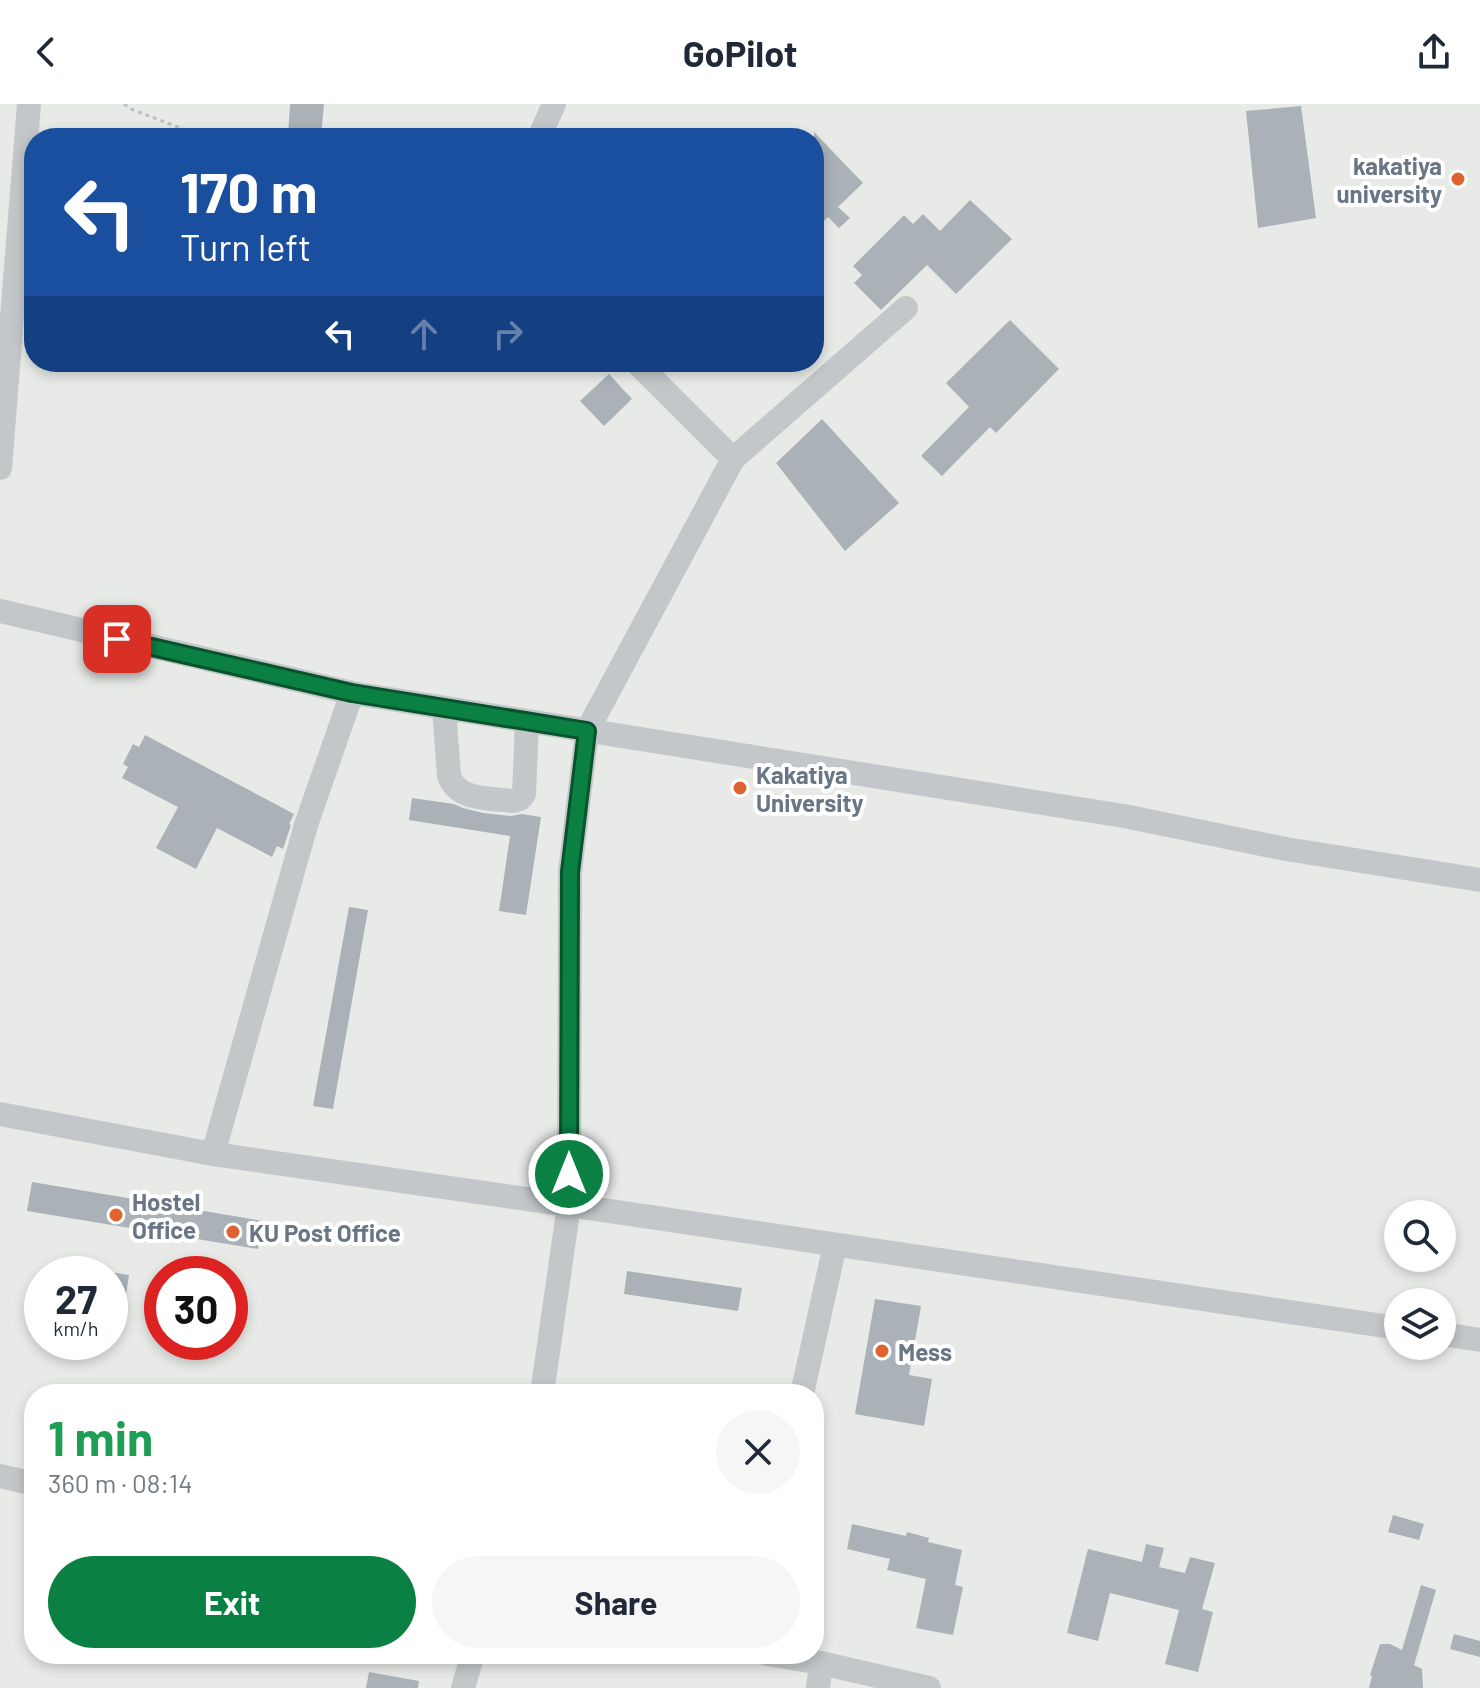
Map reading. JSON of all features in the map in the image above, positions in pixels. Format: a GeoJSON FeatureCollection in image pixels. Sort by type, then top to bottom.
{"type":"FeatureCollection","features":[{"type":"Feature","properties":{"kind":"street"},"geometry":{"type":"LineString","coordinates":[[26,128],[29,104]]}},
{"type":"Feature","properties":{"kind":"street"},"geometry":{"type":"LineString","coordinates":[[543,128],[554,104]]}},
{"type":"Feature","properties":{"kind":"street"},"geometry":{"type":"LineString","coordinates":[[0,468],[24,151]]}},
{"type":"Feature","properties":{"kind":"street"},"geometry":{"type":"LineString","coordinates":[[543,1384],[569,1205],[570,872],[587,731],[733,459],[906,308]]}},
{"type":"Feature","properties":{"kind":"street"},"geometry":{"type":"LineString","coordinates":[[646,372],[733,459]]}},
{"type":"Feature","properties":{"kind":"street"},"geometry":{"type":"LineString","coordinates":[[0,611],[352,693],[1124,816],[1286,849],[1480,880]]}},
{"type":"Feature","properties":{"kind":"street"},"geometry":{"type":"LineString","coordinates":[[213,1154],[306,825],[352,693]]}},
{"type":"Feature","properties":{"kind":"street"},"geometry":{"type":"LineString","coordinates":[[444,708],[449,776],[452,786],[466,795],[513,801],[520,799],[524,794],[527,722]]}},
{"type":"Feature","properties":{"kind":"street"},"geometry":{"type":"LineString","coordinates":[[0,1114],[213,1154],[1384,1326]]}},
{"type":"Feature","properties":{"kind":"street"},"geometry":{"type":"LineString","coordinates":[[804,1384],[835,1245]]}},
{"type":"Feature","properties":{"kind":"street"},"geometry":{"type":"LineString","coordinates":[[1456,1336],[1480,1340]]}},
{"type":"Feature","properties":{"kind":"street"},"geometry":{"type":"LineString","coordinates":[[0,1476],[24,1482]]}},
{"type":"Feature","properties":{"kind":"street"},"geometry":{"type":"LineString","coordinates":[[463,1688],[470,1664]]}},
{"type":"Feature","properties":{"kind":"street"},"geometry":{"type":"LineString","coordinates":[[818,1688],[821,1664]]}},
{"type":"Feature","properties":{"kind":"street"},"geometry":{"type":"LineString","coordinates":[[824,1664],[929,1688]]}},
{"type":"Feature","properties":{"kind":"path"},"geometry":{"type":"LineString","coordinates":[[124,104],[181,128]]}},
{"type":"Feature","properties":{"kind":"shaded area","name":"Kakatiya University"},"geometry":{"type":"Polygon","coordinates":[[[0,104],[1480,104],[1480,1688],[0,1688],[0,104]]]}},
{"type":"Feature","properties":{"kind":"building"},"geometry":{"type":"Polygon","coordinates":[[[290,104],[324,104],[322,128],[288,128],[290,104]]]}},
{"type":"Feature","properties":{"kind":"building"},"geometry":{"type":"Polygon","coordinates":[[[1301,106],[1316,218],[1258,228],[1246,111],[1301,106]]]}},
{"type":"Feature","properties":{"kind":"building"},"geometry":{"type":"Polygon","coordinates":[[[824,142],[863,183],[838,207],[850,218],[839,228],[828,217],[824,221],[824,142]]]}},
{"type":"Feature","properties":{"kind":"building"},"geometry":{"type":"Polygon","coordinates":[[[970,200],[1012,239],[956,294],[927,265],[881,310],[854,283],[862,275],[853,266],[904,215],[913,224],[923,214],[940,231],[970,200]]]}},
{"type":"Feature","properties":{"kind":"building"},"geometry":{"type":"Polygon","coordinates":[[[1010,320],[1059,369],[996,433],[990,427],[942,476],[921,456],[969,407],[946,383],[1010,320]]]}},
{"type":"Feature","properties":{"kind":"building"},"geometry":{"type":"Polygon","coordinates":[[[609,374],[632,399],[604,426],[580,401],[609,374]]]}},
{"type":"Feature","properties":{"kind":"building"},"geometry":{"type":"Polygon","coordinates":[[[822,419],[899,503],[845,551],[776,463],[822,419]]]}},
{"type":"Feature","properties":{"kind":"building"},"geometry":{"type":"Polygon","coordinates":[[[145,735],[294,814],[283,849],[277,846],[272,857],[217,828],[196,869],[156,848],[178,807],[122,778],[128,767],[123,764],[133,744],[139,747],[145,735]]]}},
{"type":"Feature","properties":{"kind":"building"},"geometry":{"type":"Polygon","coordinates":[[[412,798],[454,804],[483,813],[541,817],[526,915],[499,911],[510,836],[409,820],[412,798]]]}},
{"type":"Feature","properties":{"kind":"building"},"geometry":{"type":"Polygon","coordinates":[[[349,907],[368,910],[333,1109],[313,1106],[349,907]]]}},
{"type":"Feature","properties":{"kind":"building"},"geometry":{"type":"Polygon","coordinates":[[[32,1182],[169,1205],[171,1195],[188,1198],[186,1208],[263,1221],[258,1249],[27,1211],[32,1182]]]}},
{"type":"Feature","properties":{"kind":"building"},"geometry":{"type":"Polygon","coordinates":[[[627,1271],[742,1288],[738,1311],[624,1294],[627,1271]]]}},
{"type":"Feature","properties":{"kind":"building"},"geometry":{"type":"Polygon","coordinates":[[[875,1299],[921,1306],[909,1375],[932,1379],[924,1426],[855,1414],[875,1299]]]}},
{"type":"Feature","properties":{"kind":"building"},"geometry":{"type":"Polygon","coordinates":[[[1393,1515],[1424,1524],[1419,1540],[1388,1532],[1393,1515]]]}},
{"type":"Feature","properties":{"kind":"building"},"geometry":{"type":"Polygon","coordinates":[[[852,1524],[906,1536],[907,1532],[929,1538],[928,1542],[962,1550],[955,1585],[963,1587],[953,1635],[916,1628],[926,1579],[887,1570],[890,1559],[847,1549],[852,1524]]]}},
{"type":"Feature","properties":{"kind":"building"},"geometry":{"type":"Polygon","coordinates":[[[1146,1544],[1164,1548],[1159,1567],[1185,1573],[1190,1557],[1215,1563],[1202,1609],[1213,1612],[1198,1672],[1165,1664],[1179,1610],[1110,1593],[1098,1641],[1067,1633],[1088,1549],[1142,1562],[1146,1544]]]}},
{"type":"Feature","properties":{"kind":"building"},"geometry":{"type":"Polygon","coordinates":[[[1421,1585],[1436,1590],[1414,1665],[1422,1669],[1423,1688],[1369,1688],[1380,1644],[1390,1644],[1402,1650],[1421,1585]]]}},
{"type":"Feature","properties":{"kind":"building"},"geometry":{"type":"Polygon","coordinates":[[[1454,1634],[1480,1641],[1480,1657],[1450,1649],[1454,1634]]]}},
{"type":"Feature","properties":{"kind":"building"},"geometry":{"type":"Polygon","coordinates":[[[369,1672],[419,1681],[418,1688],[366,1688],[369,1672]]]}},
{"type":"Feature","properties":{"kind":"place","name":"kakatiya university"},"geometry":{"type":"Point","coordinates":[1458,179]}},
{"type":"Feature","properties":{"kind":"place","name":"Kakatiya University"},"geometry":{"type":"Point","coordinates":[740,788]}},
{"type":"Feature","properties":{"kind":"place","name":"Hostel Office"},"geometry":{"type":"Point","coordinates":[116,1215]}},
{"type":"Feature","properties":{"kind":"place","name":"KU Post Office"},"geometry":{"type":"Point","coordinates":[233,1232]}},
{"type":"Feature","properties":{"kind":"place","name":"Mess"},"geometry":{"type":"Point","coordinates":[882,1351]}},
{"type":"Feature","properties":{"kind":"route"},"geometry":{"type":"LineString","coordinates":[[117,639],[352,693],[587,731],[570,872],[569,1174]]}}]}
